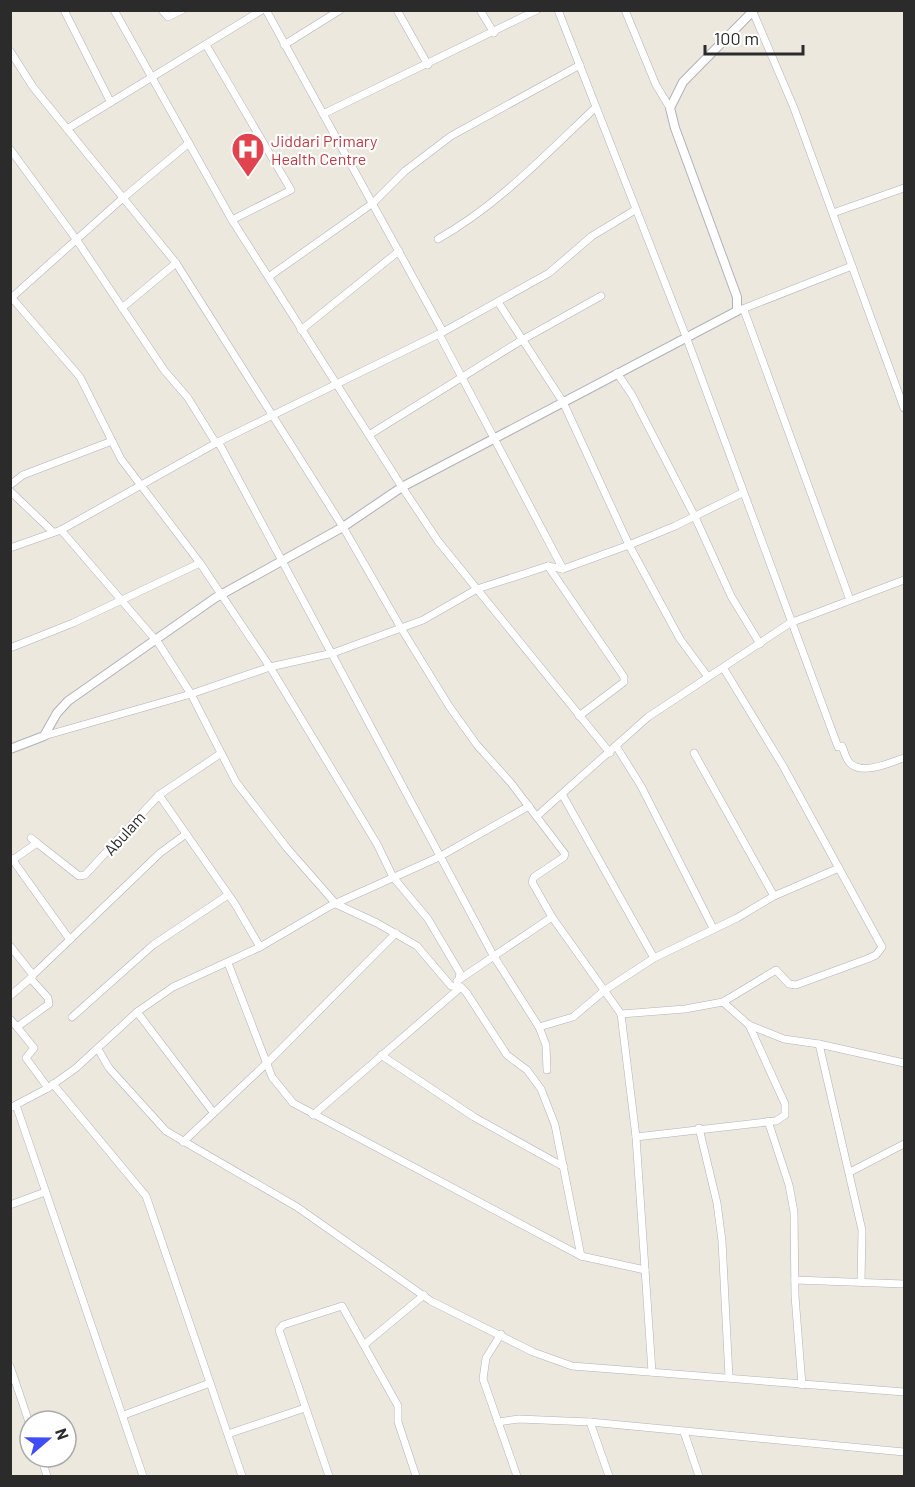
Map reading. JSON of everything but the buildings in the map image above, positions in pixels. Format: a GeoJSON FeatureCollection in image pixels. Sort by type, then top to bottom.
{"type":"FeatureCollection","features":[{"type":"Feature","properties":{"kind":"street"},"geometry":{"type":"LineString","coordinates":[[64,10],[110,101]]}},
{"type":"Feature","properties":{"kind":"street"},"geometry":{"type":"LineString","coordinates":[[114,10],[232,220],[270,276],[301,330],[402,487],[438,541],[609,753]]}},
{"type":"Feature","properties":{"kind":"street"},"geometry":{"type":"LineString","coordinates":[[162,10],[168,17],[182,10]]}},
{"type":"Feature","properties":{"kind":"street"},"geometry":{"type":"LineString","coordinates":[[67,129],[264,10],[399,251],[462,378],[563,569]]}},
{"type":"Feature","properties":{"kind":"street"},"geometry":{"type":"LineString","coordinates":[[284,45],[340,10]]}},
{"type":"Feature","properties":{"kind":"street"},"geometry":{"type":"LineString","coordinates":[[397,10],[428,65]]}},
{"type":"Feature","properties":{"kind":"street"},"geometry":{"type":"LineString","coordinates":[[480,10],[494,33]]}},
{"type":"Feature","properties":{"kind":"street"},"geometry":{"type":"LineString","coordinates":[[323,114],[494,33],[537,10]]}},
{"type":"Feature","properties":{"kind":"street"},"geometry":{"type":"LineString","coordinates":[[558,10],[687,339],[790,623],[838,747],[842,746],[849,763],[870,768],[904,758]]}},
{"type":"Feature","properties":{"kind":"street"},"geometry":{"type":"LineString","coordinates":[[625,10],[656,85],[670,108],[675,128],[741,310],[850,600]]}},
{"type":"Feature","properties":{"kind":"street"},"geometry":{"type":"LineString","coordinates":[[670,108],[683,82],[753,11],[794,108],[902,396],[904,408]]}},
{"type":"Feature","properties":{"kind":"street"},"geometry":{"type":"LineString","coordinates":[[206,45],[291,190],[232,220]]}},
{"type":"Feature","properties":{"kind":"street"},"geometry":{"type":"LineString","coordinates":[[10,51],[33,87],[176,263],[343,527],[401,628],[477,745],[529,806],[565,854],[564,857],[534,877],[532,882],[552,917],[621,1014],[636,1137],[652,1372]]}},
{"type":"Feature","properties":{"kind":"street"},"geometry":{"type":"LineString","coordinates":[[270,276],[373,203],[405,171],[451,136],[580,65]]}},
{"type":"Feature","properties":{"kind":"street"},"geometry":{"type":"LineString","coordinates":[[438,239],[463,225],[504,194],[595,108]]}},
{"type":"Feature","properties":{"kind":"street"},"geometry":{"type":"LineString","coordinates":[[189,143],[123,198],[11,298],[80,377],[121,459],[200,563],[270,667],[377,844],[393,877],[428,919],[460,972],[460,983],[507,1055],[527,1070],[541,1089],[555,1125],[581,1256]]}},
{"type":"Feature","properties":{"kind":"street"},"geometry":{"type":"LineString","coordinates":[[10,149],[218,442],[283,559],[439,857],[451,875],[493,955],[539,1027],[546,1045],[547,1070]]}},
{"type":"Feature","properties":{"kind":"street"},"geometry":{"type":"LineString","coordinates":[[833,213],[904,188]]}},
{"type":"Feature","properties":{"kind":"street"},"geometry":{"type":"LineString","coordinates":[[10,548],[61,530],[218,442],[337,386],[441,333],[549,273],[592,236],[635,210]]}},
{"type":"Feature","properties":{"kind":"street"},"geometry":{"type":"LineString","coordinates":[[301,330],[399,251]]}},
{"type":"Feature","properties":{"kind":"street"},"geometry":{"type":"LineString","coordinates":[[123,308],[176,263]]}},
{"type":"Feature","properties":{"kind":"street"},"geometry":{"type":"LineString","coordinates":[[44,736],[57,713],[69,701],[222,594],[343,527],[402,487],[496,440],[617,373],[741,310],[852,266]]}},
{"type":"Feature","properties":{"kind":"street"},"geometry":{"type":"LineString","coordinates":[[369,435],[522,340],[601,296]]}},
{"type":"Feature","properties":{"kind":"street"},"geometry":{"type":"LineString","coordinates":[[498,302],[563,402],[629,545],[680,639],[708,677]]}},
{"type":"Feature","properties":{"kind":"street"},"geometry":{"type":"LineString","coordinates":[[617,373],[632,395],[695,517],[731,596],[760,644]]}},
{"type":"Feature","properties":{"kind":"street"},"geometry":{"type":"LineString","coordinates":[[10,485],[23,475],[111,441]]}},
{"type":"Feature","properties":{"kind":"street"},"geometry":{"type":"LineString","coordinates":[[10,491],[52,532]]}},
{"type":"Feature","properties":{"kind":"street"},"geometry":{"type":"LineString","coordinates":[[10,749],[44,736],[191,694],[270,667],[333,653],[423,620],[477,589],[548,566],[563,569],[629,545],[695,517],[742,493]]}},
{"type":"Feature","properties":{"kind":"street"},"geometry":{"type":"LineString","coordinates":[[61,530],[122,598],[155,642],[159,644],[191,694],[220,754],[256,812],[336,904],[396,933],[417,946],[451,986],[460,983]]}},
{"type":"Feature","properties":{"kind":"street"},"geometry":{"type":"LineString","coordinates":[[10,648],[73,623],[200,563]]}},
{"type":"Feature","properties":{"kind":"street"},"geometry":{"type":"LineString","coordinates":[[548,566],[624,677],[624,682],[579,716]]}},
{"type":"Feature","properties":{"kind":"street"},"geometry":{"type":"LineString","coordinates":[[537,816],[648,717],[724,669],[790,623],[904,580]]}},
{"type":"Feature","properties":{"kind":"street"},"geometry":{"type":"LineString","coordinates":[[621,1014],[685,1009],[723,1002],[776,970],[789,984],[796,985],[876,955],[882,947],[783,766],[724,669]]}},
{"type":"Feature","properties":{"kind":"street"},"geometry":{"type":"LineString","coordinates":[[616,746],[640,786],[713,928]]}},
{"type":"Feature","properties":{"kind":"street"},"geometry":{"type":"LineString","coordinates":[[694,753],[774,897]]}},
{"type":"Feature","properties":{"kind":"street","name":"Abulam"},"geometry":{"type":"LineString","coordinates":[[11,860],[34,840],[79,876],[85,875],[159,795],[220,754]]}},
{"type":"Feature","properties":{"kind":"street"},"geometry":{"type":"LineString","coordinates":[[562,794],[654,958]]}},
{"type":"Feature","properties":{"kind":"street"},"geometry":{"type":"LineString","coordinates":[[159,795],[228,895],[260,947]]}},
{"type":"Feature","properties":{"kind":"street"},"geometry":{"type":"LineString","coordinates":[[143,1476],[124,1415],[13,1106],[51,1086],[98,1048],[137,1012],[173,987],[260,947],[336,904],[439,857],[529,806]]}},
{"type":"Feature","properties":{"kind":"street"},"geometry":{"type":"LineString","coordinates":[[10,996],[160,853],[186,834]]}},
{"type":"Feature","properties":{"kind":"street"},"geometry":{"type":"LineString","coordinates":[[11,860],[70,940]]}},
{"type":"Feature","properties":{"kind":"street"},"geometry":{"type":"LineString","coordinates":[[539,1027],[573,1017],[605,990],[654,958],[774,897],[838,868]]}},
{"type":"Feature","properties":{"kind":"street"},"geometry":{"type":"LineString","coordinates":[[72,1017],[153,945],[228,895]]}},
{"type":"Feature","properties":{"kind":"street"},"geometry":{"type":"LineString","coordinates":[[313,1115],[493,955],[552,917]]}},
{"type":"Feature","properties":{"kind":"street"},"geometry":{"type":"LineString","coordinates":[[183,1142],[268,1062],[396,933]]}},
{"type":"Feature","properties":{"kind":"street"},"geometry":{"type":"LineString","coordinates":[[10,946],[48,998],[49,1004],[17,1027]]}},
{"type":"Feature","properties":{"kind":"street"},"geometry":{"type":"LineString","coordinates":[[228,963],[272,1077],[293,1103],[472,1196],[581,1256],[645,1270]]}},
{"type":"Feature","properties":{"kind":"street"},"geometry":{"type":"LineString","coordinates":[[723,1002],[749,1025],[784,1039],[819,1044],[904,1063]]}},
{"type":"Feature","properties":{"kind":"street"},"geometry":{"type":"LineString","coordinates":[[137,1012],[213,1112]]}},
{"type":"Feature","properties":{"kind":"street"},"geometry":{"type":"LineString","coordinates":[[10,1018],[34,1048],[26,1058],[146,1196],[242,1476]]}},
{"type":"Feature","properties":{"kind":"street"},"geometry":{"type":"LineString","coordinates":[[636,1137],[776,1121],[785,1115],[785,1104],[749,1025]]}},
{"type":"Feature","properties":{"kind":"street"},"geometry":{"type":"LineString","coordinates":[[819,1044],[862,1230],[861,1282]]}},
{"type":"Feature","properties":{"kind":"street"},"geometry":{"type":"LineString","coordinates":[[98,1048],[109,1068],[166,1131],[297,1207],[424,1295],[533,1352],[572,1366],[904,1392]]}},
{"type":"Feature","properties":{"kind":"street"},"geometry":{"type":"LineString","coordinates":[[381,1055],[474,1117],[564,1167]]}},
{"type":"Feature","properties":{"kind":"street"},"geometry":{"type":"LineString","coordinates":[[768,1121],[789,1185],[794,1212],[795,1280],[802,1385]]}},
{"type":"Feature","properties":{"kind":"street"},"geometry":{"type":"LineString","coordinates":[[699,1128],[717,1203],[722,1241],[729,1377]]}},
{"type":"Feature","properties":{"kind":"street"},"geometry":{"type":"LineString","coordinates":[[850,1172],[904,1144]]}},
{"type":"Feature","properties":{"kind":"street"},"geometry":{"type":"LineString","coordinates":[[10,1205],[45,1192]]}},
{"type":"Feature","properties":{"kind":"street"},"geometry":{"type":"LineString","coordinates":[[795,1280],[904,1284]]}},
{"type":"Feature","properties":{"kind":"street"},"geometry":{"type":"LineString","coordinates":[[365,1344],[424,1295]]}},
{"type":"Feature","properties":{"kind":"street"},"geometry":{"type":"LineString","coordinates":[[329,1476],[279,1330],[283,1325],[342,1306],[398,1406],[398,1422],[416,1476]]}},
{"type":"Feature","properties":{"kind":"street"},"geometry":{"type":"LineString","coordinates":[[501,1334],[486,1358],[483,1379],[517,1476]]}},
{"type":"Feature","properties":{"kind":"street"},"geometry":{"type":"LineString","coordinates":[[10,1366],[25,1409]]}},
{"type":"Feature","properties":{"kind":"street"},"geometry":{"type":"LineString","coordinates":[[124,1415],[210,1383]]}},
{"type":"Feature","properties":{"kind":"street"},"geometry":{"type":"LineString","coordinates":[[228,1434],[305,1408]]}},
{"type":"Feature","properties":{"kind":"street"},"geometry":{"type":"LineString","coordinates":[[498,1422],[519,1419],[591,1422],[904,1452]]}},
{"type":"Feature","properties":{"kind":"street"},"geometry":{"type":"LineString","coordinates":[[591,1422],[609,1476]]}},
{"type":"Feature","properties":{"kind":"street"},"geometry":{"type":"LineString","coordinates":[[684,1432],[699,1476]]}},
{"type":"Feature","properties":{"kind":"place","name":"Jiddari Primary Health Centre"},"geometry":{"type":"Point","coordinates":[248,178]}}]}
